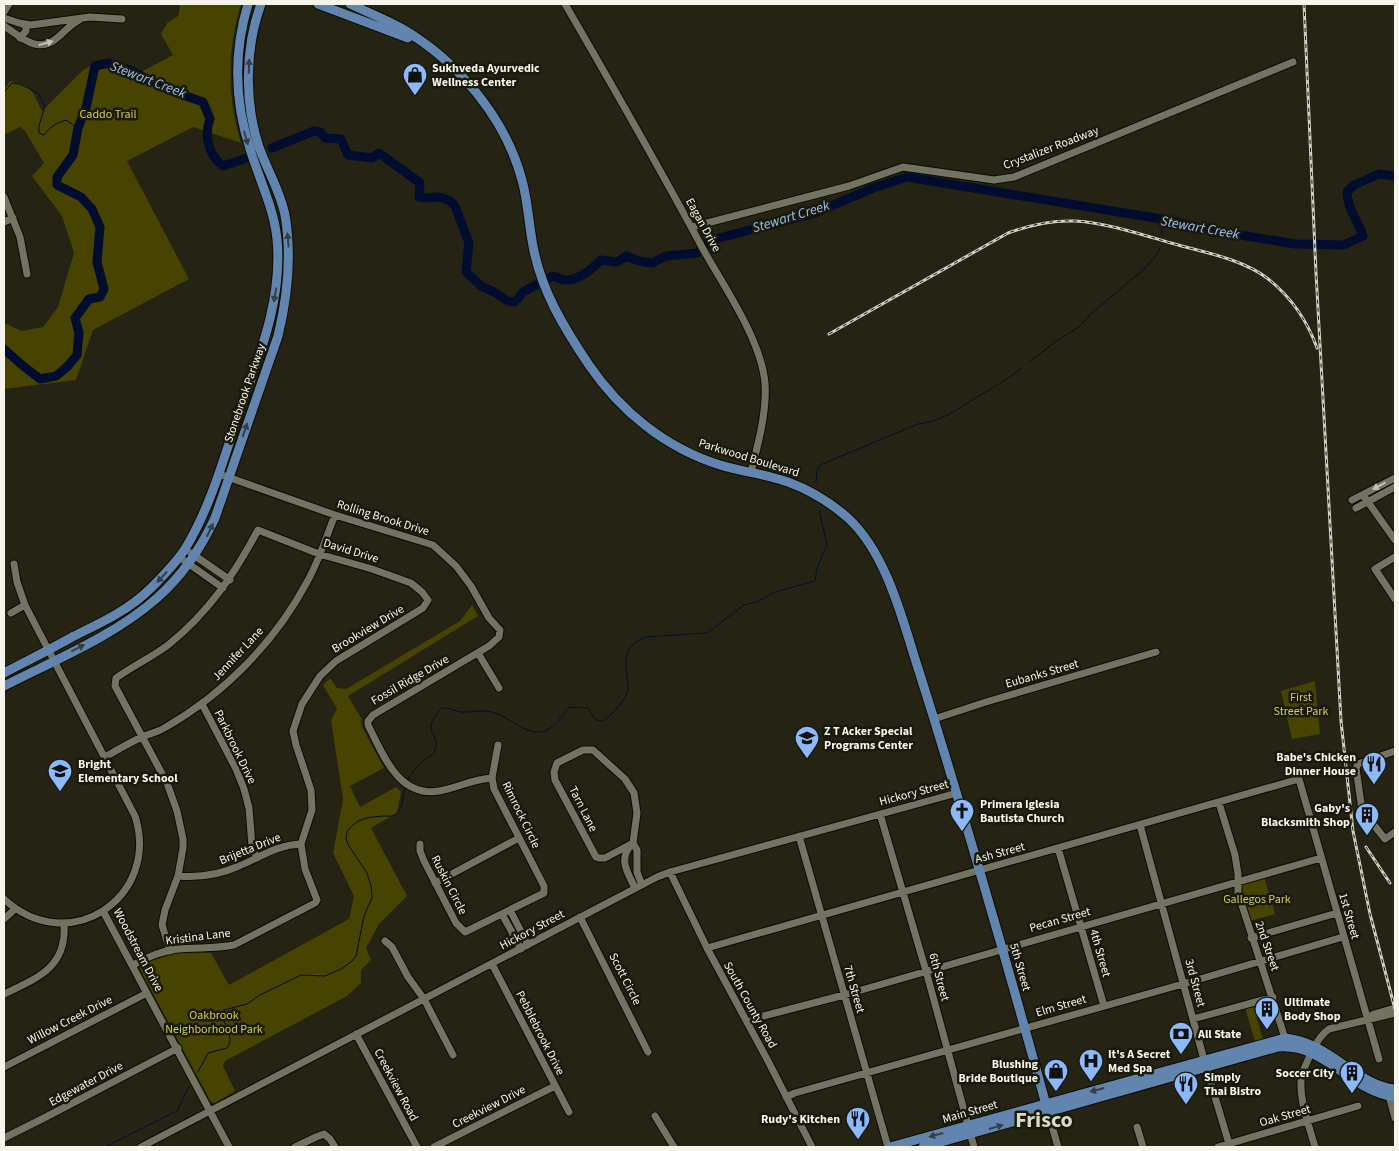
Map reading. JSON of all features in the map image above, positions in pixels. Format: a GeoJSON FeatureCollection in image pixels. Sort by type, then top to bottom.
{"type":"FeatureCollection","features":[{"type":"Feature","properties":{"kind":"main road","name":"Stonebrook Parkway"},"geometry":{"type":"LineString","coordinates":[[4,673],[120,613],[150,589],[182,553],[203,515],[219,474],[258,362],[277,286],[277,239],[262,180],[251,153],[239,110],[237,86],[238,54],[248,4]]}},
{"type":"Feature","properties":{"kind":"main road","name":"Stonebrook Parkway"},"geometry":{"type":"LineString","coordinates":[[4,686],[106,633],[135,615],[167,588],[191,559],[204,542],[215,518],[278,336],[285,309],[289,273],[288,238],[284,213],[279,192],[259,146],[249,86],[250,44],[260,4]]}},
{"type":"Feature","properties":{"kind":"main road","name":"Parkwood Boulevard"},"geometry":{"type":"LineString","coordinates":[[318,4],[425,44]]}},
{"type":"Feature","properties":{"kind":"main road","name":"Parkwood Boulevard"},"geometry":{"type":"LineString","coordinates":[[350,4],[403,29],[425,44],[446,60],[473,88],[486,105],[516,161],[523,183],[533,247],[550,300],[559,319],[597,376],[632,416],[660,436],[692,454],[722,466],[789,482],[838,510],[858,528],[885,574],[897,602],[957,793]]}},
{"type":"Feature","properties":{"kind":"main road"},"geometry":{"type":"LineString","coordinates":[[237,86],[249,86]]}},
{"type":"Feature","properties":{"kind":"main road"},"geometry":{"type":"LineString","coordinates":[[277,271],[289,273]]}},
{"type":"Feature","properties":{"kind":"main road"},"geometry":{"type":"LineString","coordinates":[[250,385],[259,389]]}},
{"type":"Feature","properties":{"kind":"main road","name":"5th Street"},"geometry":{"type":"LineString","coordinates":[[957,793],[1047,1108]]}},
{"type":"Feature","properties":{"kind":"main road","name":"Main Street"},"geometry":{"type":"LineString","coordinates":[[1206,1064],[1285,1038],[1299,1040],[1313,1049],[1322,1058],[1373,1091],[1392,1093]]}},
{"type":"Feature","properties":{"kind":"main road","name":"Main Street"},"geometry":{"type":"LineString","coordinates":[[923,1147],[970,1130],[1206,1064],[1278,1047],[1289,1046],[1313,1049]]}},
{"type":"Feature","properties":{"kind":"main road","name":"Main Street"},"geometry":{"type":"LineString","coordinates":[[889,1147],[970,1130]]}},
{"type":"Feature","properties":{"kind":"street"},"geometry":{"type":"LineString","coordinates":[[4,12],[9,4]]}},
{"type":"Feature","properties":{"kind":"street","name":"Eagan Drive"},"geometry":{"type":"LineString","coordinates":[[565,4],[755,342],[765,382],[759,440],[751,472]]}},
{"type":"Feature","properties":{"kind":"street"},"geometry":{"type":"LineString","coordinates":[[4,18],[23,24],[36,25],[89,18],[122,19]]}},
{"type":"Feature","properties":{"kind":"street"},"geometry":{"type":"LineString","coordinates":[[4,26],[20,38],[34,44],[47,44],[58,38],[73,24],[89,18]]}},
{"type":"Feature","properties":{"kind":"street"},"geometry":{"type":"LineString","coordinates":[[20,38],[26,32],[26,27],[23,24]]}},
{"type":"Feature","properties":{"kind":"street","name":"Crystalizer Roadway"},"geometry":{"type":"LineString","coordinates":[[692,227],[849,186],[903,167],[994,180],[1014,177],[1293,62]]}},
{"type":"Feature","properties":{"kind":"street"},"geometry":{"type":"LineString","coordinates":[[4,197],[20,237],[27,274]]}},
{"type":"Feature","properties":{"kind":"street"},"geometry":{"type":"LineString","coordinates":[[4,222],[13,218]]}},
{"type":"Feature","properties":{"kind":"street","name":"Rolling Brook Drive"},"geometry":{"type":"LineString","coordinates":[[219,474],[335,515],[423,541],[438,549],[456,566],[467,580],[489,618],[500,630],[500,634]]}},
{"type":"Feature","properties":{"kind":"street"},"geometry":{"type":"LineString","coordinates":[[1352,500],[1395,478]]}},
{"type":"Feature","properties":{"kind":"street"},"geometry":{"type":"LineString","coordinates":[[1356,508],[1395,487]]}},
{"type":"Feature","properties":{"kind":"street"},"geometry":{"type":"LineString","coordinates":[[1363,495],[1395,540]]}},
{"type":"Feature","properties":{"kind":"street","name":"Jennifer Lane"},"geometry":{"type":"LineString","coordinates":[[105,757],[164,728],[202,704],[228,683],[255,655],[289,612],[307,582],[335,515]]}},
{"type":"Feature","properties":{"kind":"street","name":"David Drive"},"geometry":{"type":"LineString","coordinates":[[230,580],[258,530],[320,554],[411,583],[428,600],[426,604]]}},
{"type":"Feature","properties":{"kind":"street"},"geometry":{"type":"LineString","coordinates":[[170,951],[162,925],[165,910],[178,876],[184,848],[177,811],[167,783],[115,686],[116,678],[167,646],[201,615],[230,580],[182,553]]}},
{"type":"Feature","properties":{"kind":"street"},"geometry":{"type":"LineString","coordinates":[[1395,557],[1375,569],[1395,599]]}},
{"type":"Feature","properties":{"kind":"street"},"geometry":{"type":"LineString","coordinates":[[191,559],[223,588]]}},
{"type":"Feature","properties":{"kind":"street","name":"Woodstream Drive"},"geometry":{"type":"LineString","coordinates":[[14,564],[17,582],[25,605],[135,816],[140,833],[140,848],[136,869],[127,888],[103,911],[178,1048],[229,1147]]}},
{"type":"Feature","properties":{"kind":"street","name":"Brookview Drive"},"geometry":{"type":"LineString","coordinates":[[316,900],[305,869],[301,844],[312,810],[311,790],[293,731],[302,704],[320,676],[336,661],[420,612],[426,604]]}},
{"type":"Feature","properties":{"kind":"street"},"geometry":{"type":"LineString","coordinates":[[11,613],[25,605]]}},
{"type":"Feature","properties":{"kind":"street","name":"Fossil Ridge Drive"},"geometry":{"type":"LineString","coordinates":[[492,778],[480,778],[438,791],[414,789],[399,780],[393,773],[368,725],[369,718],[478,653],[492,644],[500,634]]}},
{"type":"Feature","properties":{"kind":"street","name":"Eubanks Street"},"geometry":{"type":"LineString","coordinates":[[934,719],[1156,652]]}},
{"type":"Feature","properties":{"kind":"street"},"geometry":{"type":"LineString","coordinates":[[478,653],[499,688]]}},
{"type":"Feature","properties":{"kind":"street","name":"Parkbrook Drive"},"geometry":{"type":"LineString","coordinates":[[202,704],[233,762],[244,789],[249,808],[252,846],[257,858]]}},
{"type":"Feature","properties":{"kind":"street","name":"Rimrock Circle"},"geometry":{"type":"LineString","coordinates":[[498,745],[492,778],[497,797],[544,886],[544,893],[510,910]]}},
{"type":"Feature","properties":{"kind":"street","name":"Tarn Lane"},"geometry":{"type":"LineString","coordinates":[[589,749],[598,752],[620,773],[630,786],[636,800],[637,813],[633,843],[605,858],[598,858],[594,854],[556,780],[554,769],[557,764],[583,750],[589,749]]}},
{"type":"Feature","properties":{"kind":"street"},"geometry":{"type":"LineString","coordinates":[[1395,751],[1358,764],[1356,768],[1362,810],[1385,839],[1395,832]]}},
{"type":"Feature","properties":{"kind":"street","name":"Ash Street"},"geometry":{"type":"LineString","coordinates":[[707,948],[1299,779]]}},
{"type":"Feature","properties":{"kind":"street","name":"1st Street"},"geometry":{"type":"LineString","coordinates":[[1299,779],[1379,1059]]}},
{"type":"Feature","properties":{"kind":"street","name":"Hickory Street"},"geometry":{"type":"LineString","coordinates":[[141,1147],[150,1145],[356,1034],[670,872],[957,793]]}},
{"type":"Feature","properties":{"kind":"street","name":"2nd Street"},"geometry":{"type":"LineString","coordinates":[[1219,803],[1235,855],[1239,880],[1238,893],[1258,960],[1273,997],[1285,1038]]}},
{"type":"Feature","properties":{"kind":"street","name":"6th Street"},"geometry":{"type":"LineString","coordinates":[[880,814],[926,971],[974,1147]]}},
{"type":"Feature","properties":{"kind":"street","name":"3rd Street"},"geometry":{"type":"LineString","coordinates":[[1140,825],[1183,984],[1230,1146]]}},
{"type":"Feature","properties":{"kind":"street","name":"7th Street"},"geometry":{"type":"LineString","coordinates":[[799,836],[889,1147]]}},
{"type":"Feature","properties":{"kind":"street"},"geometry":{"type":"LineString","coordinates":[[435,882],[519,838]]}},
{"type":"Feature","properties":{"kind":"street"},"geometry":{"type":"LineString","coordinates":[[633,843],[637,850],[639,887],[624,862],[625,854],[633,843]]}},
{"type":"Feature","properties":{"kind":"street","name":"Brijetta Drive"},"geometry":{"type":"LineString","coordinates":[[178,876],[204,877],[239,866],[280,846],[301,844]]}},
{"type":"Feature","properties":{"kind":"street","name":"Ruskin Circle"},"geometry":{"type":"LineString","coordinates":[[420,844],[420,851],[424,861],[456,923],[465,932],[502,914]]}},
{"type":"Feature","properties":{"kind":"street","name":"4th Street"},"geometry":{"type":"LineString","coordinates":[[1058,848],[1104,1006]]}},
{"type":"Feature","properties":{"kind":"street","name":"Pecan Street"},"geometry":{"type":"LineString","coordinates":[[748,1023],[760,1017],[844,995],[1321,858]]}},
{"type":"Feature","properties":{"kind":"street"},"geometry":{"type":"LineString","coordinates":[[624,862],[637,862]]}},
{"type":"Feature","properties":{"kind":"street","name":"South County Road"},"geometry":{"type":"LineString","coordinates":[[670,872],[707,948],[812,1147]]}},
{"type":"Feature","properties":{"kind":"street"},"geometry":{"type":"LineString","coordinates":[[4,899],[28,917],[41,922],[64,924],[80,922],[103,911]]}},
{"type":"Feature","properties":{"kind":"street","name":"Kristina Lane"},"geometry":{"type":"LineString","coordinates":[[133,965],[146,957],[170,951],[222,948],[234,945],[311,906],[316,900]]}},
{"type":"Feature","properties":{"kind":"street"},"geometry":{"type":"LineString","coordinates":[[4,919],[15,908]]}},
{"type":"Feature","properties":{"kind":"street"},"geometry":{"type":"LineString","coordinates":[[521,949],[502,914],[510,910],[528,944]]}},
{"type":"Feature","properties":{"kind":"street"},"geometry":{"type":"LineString","coordinates":[[1251,938],[1337,914]]}},
{"type":"Feature","properties":{"kind":"street","name":"Scott Circle"},"geometry":{"type":"LineString","coordinates":[[580,917],[648,1052]]}},
{"type":"Feature","properties":{"kind":"street"},"geometry":{"type":"LineString","coordinates":[[4,994],[49,970],[61,953],[64,943],[64,924]]}},
{"type":"Feature","properties":{"kind":"street","name":"Elm Street"},"geometry":{"type":"LineString","coordinates":[[786,1098],[795,1093],[867,1072],[1183,984],[1258,960],[1343,937]]}},
{"type":"Feature","properties":{"kind":"street"},"geometry":{"type":"LineString","coordinates":[[385,941],[392,947],[408,977],[424,999],[454,1054]]}},
{"type":"Feature","properties":{"kind":"street","name":"Pebblebrook Drive"},"geometry":{"type":"LineString","coordinates":[[492,964],[569,1112]]}},
{"type":"Feature","properties":{"kind":"street","name":"Willow Creek Drive"},"geometry":{"type":"LineString","coordinates":[[4,1067],[147,993]]}},
{"type":"Feature","properties":{"kind":"street"},"geometry":{"type":"LineString","coordinates":[[1193,1019],[1273,997]]}},
{"type":"Feature","properties":{"kind":"street"},"geometry":{"type":"LineString","coordinates":[[1316,1147],[1308,1121],[1302,1088],[1302,1076],[1313,1049],[1329,1029],[1395,1008]]}},
{"type":"Feature","properties":{"kind":"street"},"geometry":{"type":"LineString","coordinates":[[1368,1018],[1374,1019],[1395,1013]]}},
{"type":"Feature","properties":{"kind":"street","name":"Creekview Road"},"geometry":{"type":"LineString","coordinates":[[356,1034],[417,1147]]}},
{"type":"Feature","properties":{"kind":"street","name":"Edgewater Drive"},"geometry":{"type":"LineString","coordinates":[[4,1138],[54,1114],[178,1048]]}},
{"type":"Feature","properties":{"kind":"street","name":"Creekview Drive"},"geometry":{"type":"LineString","coordinates":[[434,1147],[555,1086]]}},
{"type":"Feature","properties":{"kind":"street"},"geometry":{"type":"LineString","coordinates":[[1392,1093],[1395,1118]]}},
{"type":"Feature","properties":{"kind":"street","name":"Oak Street"},"geometry":{"type":"LineString","coordinates":[[1218,1147],[1230,1146],[1358,1106]]}},
{"type":"Feature","properties":{"kind":"street","name":"5th Street"},"geometry":{"type":"LineString","coordinates":[[1047,1108],[1058,1147]]}},
{"type":"Feature","properties":{"kind":"street"},"geometry":{"type":"LineString","coordinates":[[656,1116],[674,1147]]}},
{"type":"Feature","properties":{"kind":"street"},"geometry":{"type":"LineString","coordinates":[[1137,1127],[1143,1147]]}},
{"type":"Feature","properties":{"kind":"street"},"geometry":{"type":"LineString","coordinates":[[295,1147],[324,1134],[335,1147]]}},
{"type":"Feature","properties":{"kind":"green space","name":"Caddo Trail"},"geometry":{"type":"Polygon","coordinates":[[[178,4],[241,4],[233,39],[230,74],[233,108],[241,143],[193,127],[127,161],[189,279],[93,330],[76,380],[4,389],[4,323],[22,331],[43,327],[58,307],[74,253],[62,216],[32,176],[44,163],[25,131],[20,127],[4,135],[4,89],[10,81],[28,87],[34,94],[42,111],[83,70],[103,60],[139,73],[173,55],[161,34],[167,23],[178,16],[180,7],[178,4]]]}},
{"type":"Feature","properties":{"kind":"green space","name":"Oakbrook Neighborhood Park"},"geometry":{"type":"Polygon","coordinates":[[[472,605],[478,616],[348,696],[361,718],[362,727],[384,768],[350,786],[360,807],[396,787],[401,792],[397,813],[371,828],[407,896],[379,924],[366,948],[371,960],[361,970],[361,983],[347,996],[225,1061],[223,1066],[235,1091],[215,1103],[211,1102],[140,969],[140,965],[168,956],[176,951],[211,953],[229,985],[349,919],[354,896],[333,853],[343,799],[331,720],[337,709],[323,685],[330,678],[337,688],[346,689],[460,621],[472,605]]]}},
{"type":"Feature","properties":{"kind":"green space","name":"First Street Park"},"geometry":{"type":"Polygon","coordinates":[[[1315,681],[1320,734],[1292,739],[1281,691],[1315,681]]]}},
{"type":"Feature","properties":{"kind":"green space","name":"Gallegos Park"},"geometry":{"type":"Polygon","coordinates":[[[1264,876],[1275,914],[1250,921],[1239,884],[1264,876]]]}},
{"type":"Feature","properties":{"kind":"green space"},"geometry":{"type":"Polygon","coordinates":[[[1253,1005],[1263,1039],[1255,1041],[1245,1008],[1253,1005]]]}},
{"type":"Feature","properties":{"kind":"waterway","name":"Stewart Creek"},"geometry":{"type":"LineString","coordinates":[[4,349],[40,379],[56,376],[77,355],[79,333],[75,318],[89,299],[100,297],[104,289],[97,262],[100,227],[92,209],[81,197],[57,185],[57,177],[73,155],[78,128],[86,108],[95,66],[109,63],[132,71],[169,90],[203,102],[210,119],[207,132],[214,156],[223,166],[244,159]]}},
{"type":"Feature","properties":{"kind":"waterway"},"geometry":{"type":"LineString","coordinates":[[4,92],[12,83],[20,84],[38,93],[45,106],[39,126],[39,133],[44,135],[59,122],[66,120],[78,128]]}},
{"type":"Feature","properties":{"kind":"waterway","name":"Stewart Creek"},"geometry":{"type":"LineString","coordinates":[[272,148],[314,131],[320,132],[325,138],[341,139],[348,155],[372,158],[379,153],[420,183],[419,197],[439,197],[449,200],[455,206],[469,243],[466,272],[481,286],[508,301],[515,302],[523,292],[553,276],[564,280],[575,279],[589,271],[601,260],[617,262],[626,256],[652,263],[666,256],[697,253],[711,240],[812,214],[873,188],[907,177],[1161,219],[1216,231],[1295,244],[1344,245],[1363,236],[1351,209],[1347,192],[1354,185],[1379,174],[1395,176]]}},
{"type":"Feature","properties":{"kind":"waterway"},"geometry":{"type":"LineString","coordinates":[[1161,219],[1162,234]]}},
{"type":"Feature","properties":{"kind":"waterway"},"geometry":{"type":"LineString","coordinates":[[1029,362],[1079,327],[1093,312],[1143,270],[1155,257],[1160,248]]}},
{"type":"Feature","properties":{"kind":"waterway"},"geometry":{"type":"LineString","coordinates":[[816,482],[817,471],[820,465],[918,424],[942,418],[995,387],[1022,368]]}},
{"type":"Feature","properties":{"kind":"waterway"},"geometry":{"type":"LineString","coordinates":[[407,782],[419,764],[434,752],[436,744],[431,727],[435,716],[442,708],[462,712],[490,712],[535,732],[542,732],[552,727],[570,707],[588,708],[596,720],[604,720],[625,698],[628,690],[627,657],[629,649],[638,641],[645,637],[707,633],[744,605],[757,602],[775,592],[815,581],[817,568],[827,545],[819,510]]}},
{"type":"Feature","properties":{"kind":"waterway"},"geometry":{"type":"LineString","coordinates":[[198,1072],[208,1053],[227,1048],[230,1043],[223,1015],[224,1010],[247,1004],[260,995],[301,975],[325,976],[343,968],[356,956],[364,916],[372,898],[367,873],[349,846],[346,839],[347,832],[354,824],[363,819],[396,814],[399,811],[406,785]]}},
{"type":"Feature","properties":{"kind":"waterway"},"geometry":{"type":"LineString","coordinates":[[105,1147],[177,1111],[189,1086]]}},
{"type":"Feature","properties":{"kind":"railway"},"geometry":{"type":"LineString","coordinates":[[1304,4],[1316,273],[1341,721],[1353,831],[1370,914],[1395,1009]]}},
{"type":"Feature","properties":{"kind":"railway"},"geometry":{"type":"LineString","coordinates":[[829,334],[1008,233],[1041,224],[1075,221],[1111,226],[1220,256],[1245,265],[1267,278],[1297,309],[1317,348]]}},
{"type":"Feature","properties":{"kind":"railway"},"geometry":{"type":"LineString","coordinates":[[1366,847],[1390,883]]}},
{"type":"Feature","properties":{"kind":"place","name":"Sukhveda Ayurvedic Wellness Center"},"geometry":{"type":"Point","coordinates":[415,96]}},
{"type":"Feature","properties":{"kind":"place","name":"Z T Acker Special Programs Center"},"geometry":{"type":"Point","coordinates":[807,759]}},
{"type":"Feature","properties":{"kind":"place","name":"Babe's Chicken Dinner House"},"geometry":{"type":"Point","coordinates":[1374,785]}},
{"type":"Feature","properties":{"kind":"place","name":"Bright Elementary School"},"geometry":{"type":"Point","coordinates":[60,792]}},
{"type":"Feature","properties":{"kind":"place","name":"Primera Iglesia Bautista Church"},"geometry":{"type":"Point","coordinates":[962,832]}},
{"type":"Feature","properties":{"kind":"place","name":"Gaby's Blacksmith Shop"},"geometry":{"type":"Point","coordinates":[1367,836]}},
{"type":"Feature","properties":{"kind":"place","name":"Ultimate Body Shop"},"geometry":{"type":"Point","coordinates":[1267,1030]}},
{"type":"Feature","properties":{"kind":"place","name":"All State"},"geometry":{"type":"Point","coordinates":[1181,1055]}},
{"type":"Feature","properties":{"kind":"place","name":"It's A Secret Med Spa"},"geometry":{"type":"Point","coordinates":[1091,1082]}},
{"type":"Feature","properties":{"kind":"place","name":"Blushing Bride Boutique"},"geometry":{"type":"Point","coordinates":[1056,1092]}},
{"type":"Feature","properties":{"kind":"place","name":"Soccer City"},"geometry":{"type":"Point","coordinates":[1352,1094]}},
{"type":"Feature","properties":{"kind":"place","name":"Simply Thai Bistro"},"geometry":{"type":"Point","coordinates":[1186,1105]}},
{"type":"Feature","properties":{"kind":"place","name":"Rudy's Kitchen"},"geometry":{"type":"Point","coordinates":[858,1140]}},
{"type":"Feature","properties":{"kind":"district","name":"Frisco"},"geometry":{"type":"Point","coordinates":[1044,1120]}}]}
